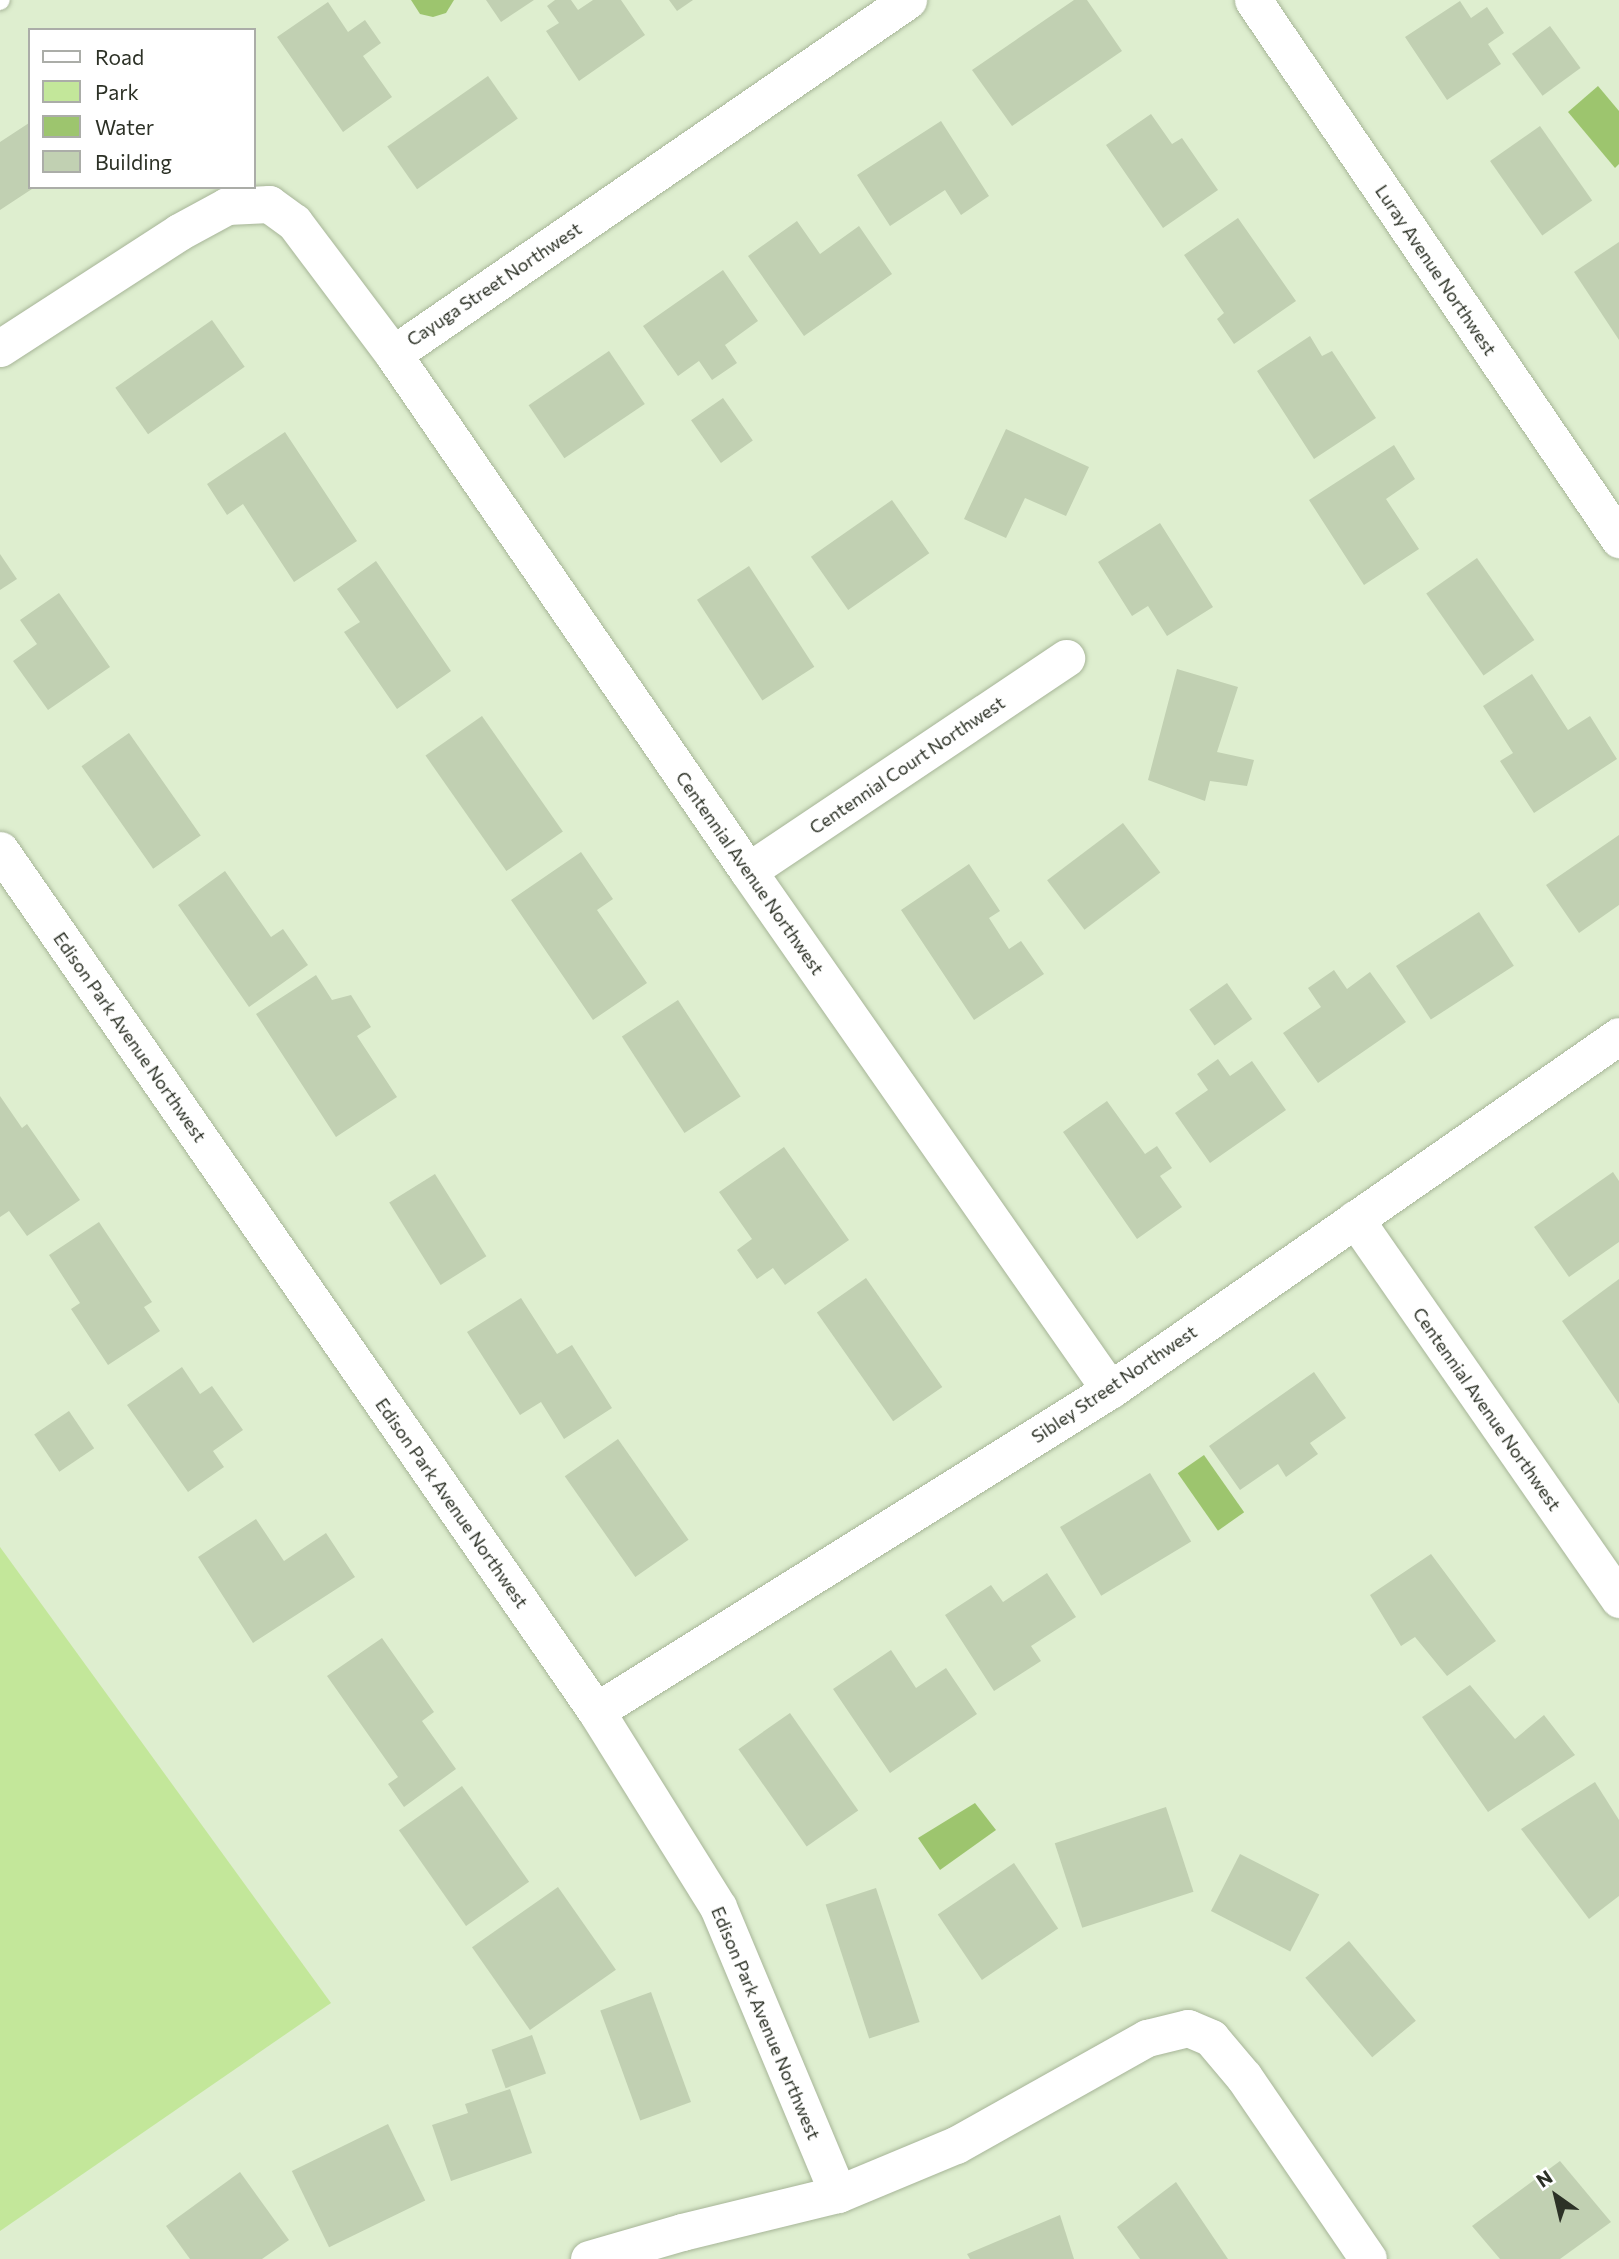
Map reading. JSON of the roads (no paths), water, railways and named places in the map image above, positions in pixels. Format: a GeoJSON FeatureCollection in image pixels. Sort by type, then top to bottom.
{"type":"FeatureCollection","features":[{"type":"Feature","properties":{"kind":"street","name":"Cayuga Street Northwest"},"geometry":{"type":"LineString","coordinates":[[0,348],[178,232],[227,206],[269,204],[295,222],[393,354],[908,0]]}},
{"type":"Feature","properties":{"kind":"street","name":"Luray Avenue Northwest"},"geometry":{"type":"LineString","coordinates":[[1253,0],[1619,539]]}},
{"type":"Feature","properties":{"kind":"street","name":"Centennial Avenue Northwest"},"geometry":{"type":"LineString","coordinates":[[393,354],[748,871],[1110,1390]]}},
{"type":"Feature","properties":{"kind":"street","name":"Centennial Court Northwest"},"geometry":{"type":"LineString","coordinates":[[748,871],[1066,658]]}},
{"type":"Feature","properties":{"kind":"street","name":"Edison Park Avenue Northwest"},"geometry":{"type":"LineString","coordinates":[[0,850],[596,1711],[718,1907],[838,2194]]}},
{"type":"Feature","properties":{"kind":"street","name":"Sibley Street Northwest"},"geometry":{"type":"LineString","coordinates":[[596,1711],[1110,1390],[1619,1036]]}},
{"type":"Feature","properties":{"kind":"street","name":"Centennial Avenue Northwest"},"geometry":{"type":"LineString","coordinates":[[1356,1219],[1619,1599]]}},
{"type":"Feature","properties":{"kind":"street"},"geometry":{"type":"LineString","coordinates":[[589,2259],[682,2232],[838,2194],[956,2145],[1147,2038],[1188,2028],[1211,2038],[1244,2077],[1368,2259]]}},
{"type":"Feature","properties":{"kind":"water"},"geometry":{"type":"Polygon","coordinates":[[[411,0],[454,0],[446,13],[433,17],[420,14],[411,0]]]}},
{"type":"Feature","properties":{"kind":"water"},"geometry":{"type":"Polygon","coordinates":[[[1598,86],[1619,111],[1619,164],[1615,168],[1568,112],[1598,86]]]}},
{"type":"Feature","properties":{"kind":"water"},"geometry":{"type":"Polygon","coordinates":[[[1204,1455],[1244,1512],[1218,1531],[1178,1473],[1204,1455]]]}},
{"type":"Feature","properties":{"kind":"water"},"geometry":{"type":"Polygon","coordinates":[[[975,1803],[996,1830],[940,1870],[918,1838],[975,1803]]]}}]}
